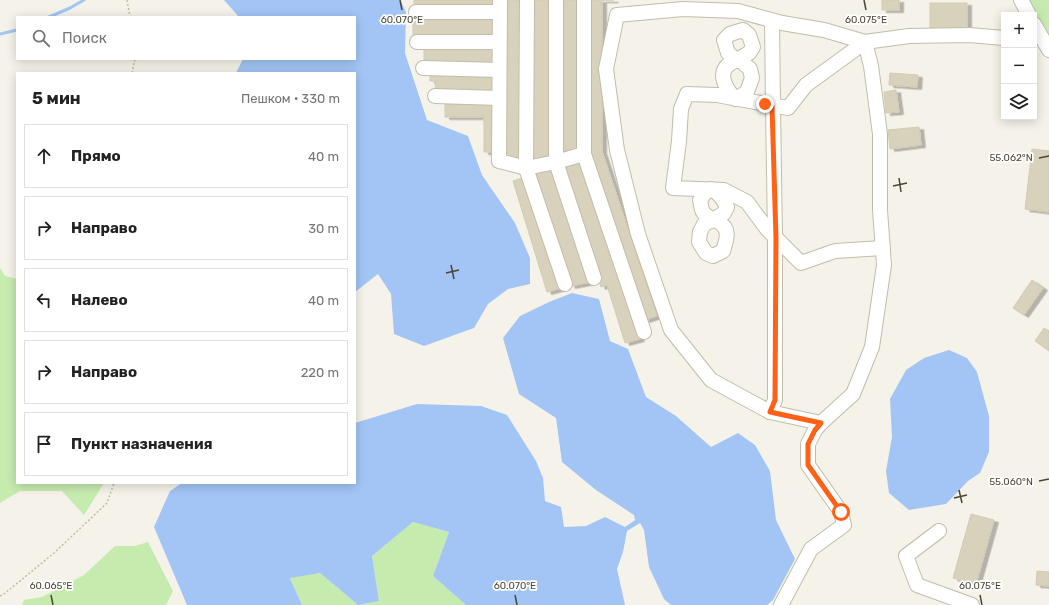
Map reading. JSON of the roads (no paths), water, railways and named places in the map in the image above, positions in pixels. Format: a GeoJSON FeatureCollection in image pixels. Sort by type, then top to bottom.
{"type":"FeatureCollection","features":[{"type":"Feature","properties":{"kind":"street"},"geometry":{"type":"LineString","coordinates":[[527,0],[526,168],[565,284]]}},
{"type":"Feature","properties":{"kind":"street"},"geometry":{"type":"LineString","coordinates":[[556,0],[556,162],[594,278]]}},
{"type":"Feature","properties":{"kind":"street"},"geometry":{"type":"LineString","coordinates":[[584,0],[584,154],[644,332]]}},
{"type":"Feature","properties":{"kind":"street"},"geometry":{"type":"LineString","coordinates":[[1021,0],[1027,12]]}},
{"type":"Feature","properties":{"kind":"street"},"geometry":{"type":"LineString","coordinates":[[416,12],[500,6],[499,161],[526,168],[556,162],[584,154]]}},
{"type":"Feature","properties":{"kind":"street"},"geometry":{"type":"LineString","coordinates":[[821,423],[770,412],[711,380],[671,330],[638,234],[617,150],[606,69],[617,15],[683,9],[738,11],[782,24],[824,30],[865,42],[909,36],[969,35],[1001,38]]}},
{"type":"Feature","properties":{"kind":"street"},"geometry":{"type":"LineString","coordinates":[[770,412],[775,400],[776,238],[772,106],[772,20]]}},
{"type":"Feature","properties":{"kind":"street"},"geometry":{"type":"LineString","coordinates":[[1037,32],[1049,50]]}},
{"type":"Feature","properties":{"kind":"street"},"geometry":{"type":"LineString","coordinates":[[417,42],[499,42]]}},
{"type":"Feature","properties":{"kind":"street"},"geometry":{"type":"LineString","coordinates":[[865,42],[806,85],[788,108],[717,95],[687,94],[681,109],[679,141],[673,188],[724,190],[747,202],[767,229],[801,263],[835,251],[883,248]]}},
{"type":"Feature","properties":{"kind":"street"},"geometry":{"type":"LineString","coordinates":[[781,605],[811,549],[844,525],[841,512],[808,465],[808,444],[815,430],[821,423],[853,394],[872,347],[884,265],[880,210],[880,134],[871,66],[865,42]]}},
{"type":"Feature","properties":{"kind":"street"},"geometry":{"type":"LineString","coordinates":[[737,60],[742,62],[750,69],[752,78],[747,92],[736,99],[730,93],[724,82],[724,72],[728,65],[737,60]]}},
{"type":"Feature","properties":{"kind":"street"},"geometry":{"type":"LineString","coordinates":[[424,68],[499,70]]}},
{"type":"Feature","properties":{"kind":"street"},"geometry":{"type":"LineString","coordinates":[[435,96],[499,98]]}},
{"type":"Feature","properties":{"kind":"street"},"geometry":{"type":"LineString","coordinates":[[711,189],[722,197],[727,207],[724,213],[713,220],[704,212],[700,200],[705,193],[711,189]]}},
{"type":"Feature","properties":{"kind":"street"},"geometry":{"type":"LineString","coordinates":[[939,530],[906,556],[917,585],[972,605]]}},
{"type":"Feature","properties":{"kind":"water"},"geometry":{"type":"Polygon","coordinates":[[[224,0],[400,0],[406,12],[405,53],[427,120],[468,136],[482,175],[515,223],[530,258],[530,284],[508,289],[488,304],[474,328],[424,346],[394,334],[391,294],[378,274],[356,291],[356,72],[236,72],[242,60],[356,60],[356,16],[238,16],[224,0]]]}},
{"type":"Feature","properties":{"kind":"water"},"geometry":{"type":"Polygon","coordinates":[[[572,293],[599,299],[610,341],[628,349],[646,397],[676,416],[711,447],[738,433],[755,445],[770,471],[776,520],[795,559],[773,600],[767,605],[671,605],[664,599],[649,567],[644,530],[640,523],[627,531],[623,552],[617,569],[625,605],[466,605],[433,576],[449,532],[413,522],[372,556],[379,601],[358,605],[320,573],[290,578],[302,605],[187,605],[154,527],[170,491],[180,484],[356,484],[356,423],[417,404],[481,406],[507,415],[536,461],[543,478],[545,501],[561,507],[564,527],[586,526],[605,517],[625,527],[635,520],[634,515],[596,490],[562,462],[556,418],[519,394],[503,338],[520,316],[572,293]]]}},
{"type":"Feature","properties":{"kind":"water"},"geometry":{"type":"Polygon","coordinates":[[[949,350],[967,358],[977,372],[989,416],[989,452],[980,473],[968,481],[946,504],[909,510],[889,493],[886,471],[892,437],[890,399],[906,370],[924,358],[949,350]]]}},
{"type":"Feature","properties":{"kind":"waterway"},"geometry":{"type":"LineString","coordinates":[[51,16],[84,0]]}},
{"type":"Feature","properties":{"kind":"waterway"},"geometry":{"type":"LineString","coordinates":[[0,34],[16,30]]}}]}
